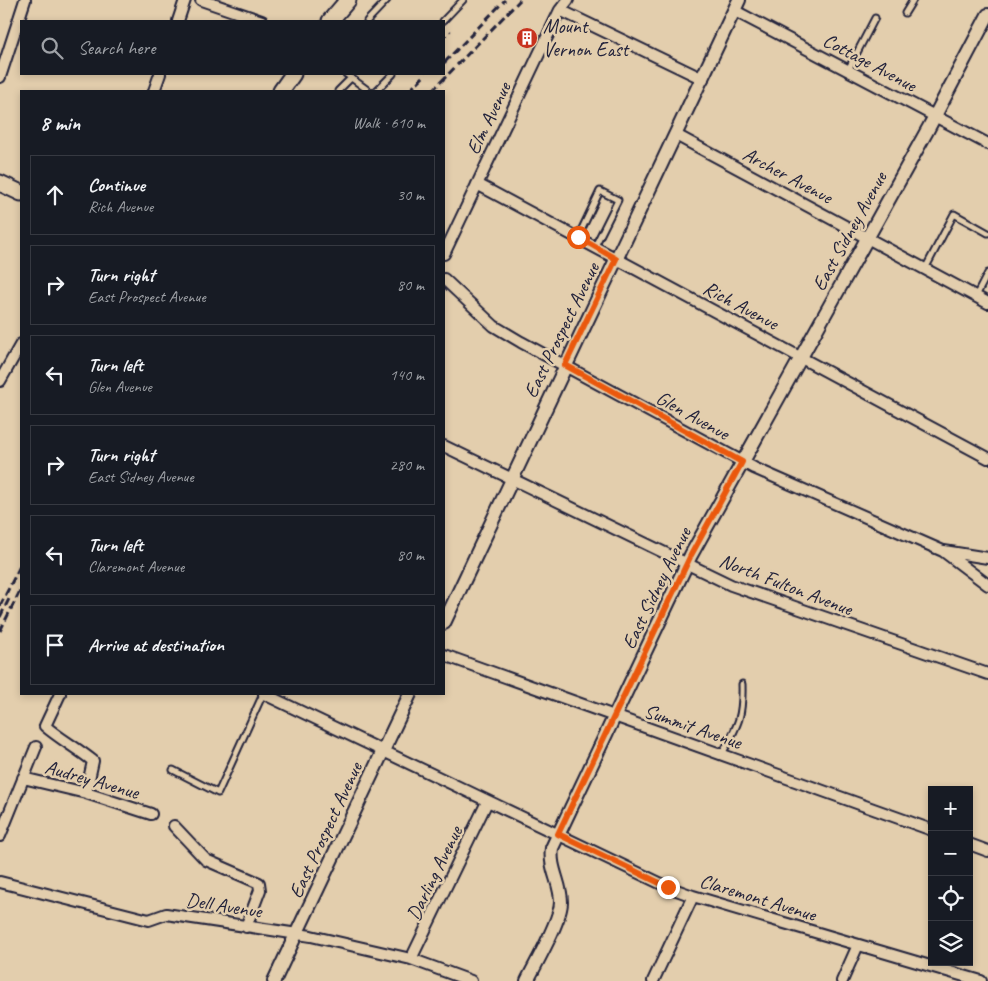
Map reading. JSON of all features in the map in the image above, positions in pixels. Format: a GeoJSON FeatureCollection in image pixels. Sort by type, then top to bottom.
{"type":"FeatureCollection","features":[{"type":"Feature","properties":{"kind":"main road"},"geometry":{"type":"LineString","coordinates":[[332,20],[348,0]]}},
{"type":"Feature","properties":{"kind":"main road"},"geometry":{"type":"LineString","coordinates":[[282,90],[292,75]]}},
{"type":"Feature","properties":{"kind":"main road"},"geometry":{"type":"LineString","coordinates":[[0,183],[20,193]]}},
{"type":"Feature","properties":{"kind":"street"},"geometry":{"type":"LineString","coordinates":[[0,77],[25,0]]}},
{"type":"Feature","properties":{"kind":"street"},"geometry":{"type":"LineString","coordinates":[[178,20],[185,0]]}},
{"type":"Feature","properties":{"kind":"street"},"geometry":{"type":"LineString","coordinates":[[201,0],[259,20]]}},
{"type":"Feature","properties":{"kind":"street","name":"Elm Avenue"},"geometry":{"type":"LineString","coordinates":[[445,252],[560,10],[568,0]]}},
{"type":"Feature","properties":{"kind":"street","name":"Cottage Avenue"},"geometry":{"type":"LineString","coordinates":[[737,6],[848,70],[988,144]]}},
{"type":"Feature","properties":{"kind":"street","name":"East Prospect Avenue"},"geometry":{"type":"LineString","coordinates":[[445,621],[737,6]]}},
{"type":"Feature","properties":{"kind":"street"},"geometry":{"type":"LineString","coordinates":[[560,10],[703,79]]}},
{"type":"Feature","properties":{"kind":"street","name":"East Sidney Avenue"},"geometry":{"type":"LineString","coordinates":[[527,981],[557,917],[561,902],[550,861],[558,834],[687,563],[988,15]]}},
{"type":"Feature","properties":{"kind":"street"},"geometry":{"type":"LineString","coordinates":[[154,90],[160,75]]}},
{"type":"Feature","properties":{"kind":"street","name":"Archer Avenue"},"geometry":{"type":"LineString","coordinates":[[676,135],[988,303]]}},
{"type":"Feature","properties":{"kind":"street","name":"Rich Avenue"},"geometry":{"type":"LineString","coordinates":[[476,184],[988,458]]}},
{"type":"Feature","properties":{"kind":"street","name":"Glen Avenue"},"geometry":{"type":"LineString","coordinates":[[445,280],[494,326],[742,462],[943,551],[988,585]]}},
{"type":"Feature","properties":{"kind":"street"},"geometry":{"type":"LineString","coordinates":[[0,382],[17,357]]}},
{"type":"Feature","properties":{"kind":"street","name":"North Fulton Avenue"},"geometry":{"type":"LineString","coordinates":[[445,446],[731,585],[988,674]]}},
{"type":"Feature","properties":{"kind":"street","name":"Glen Avenue"},"geometry":{"type":"LineString","coordinates":[[943,551],[988,558]]}},
{"type":"Feature","properties":{"kind":"street","name":"Summit Avenue"},"geometry":{"type":"LineString","coordinates":[[445,655],[614,718],[722,754],[928,829]]}},
{"type":"Feature","properties":{"kind":"street"},"geometry":{"type":"LineString","coordinates":[[60,695],[44,726],[60,740],[80,750],[93,760],[86,793]]}},
{"type":"Feature","properties":{"kind":"street","name":"Claremont Avenue"},"geometry":{"type":"LineString","coordinates":[[266,695],[487,802],[693,896],[969,980],[981,981]]}},
{"type":"Feature","properties":{"kind":"street","name":"East Prospect Avenue"},"geometry":{"type":"LineString","coordinates":[[274,981],[410,695]]}},
{"type":"Feature","properties":{"kind":"street"},"geometry":{"type":"LineString","coordinates":[[0,836],[36,747]]}},
{"type":"Feature","properties":{"kind":"street","name":"Audrey Avenue"},"geometry":{"type":"LineString","coordinates":[[23,778],[86,793],[151,814]]}},
{"type":"Feature","properties":{"kind":"street","name":"Darling Avenue"},"geometry":{"type":"LineString","coordinates":[[411,959],[487,802]]}},
{"type":"Feature","properties":{"kind":"street"},"geometry":{"type":"LineString","coordinates":[[174,826],[206,860],[259,883],[260,890],[246,927]]}},
{"type":"Feature","properties":{"kind":"street"},"geometry":{"type":"LineString","coordinates":[[973,845],[988,851]]}},
{"type":"Feature","properties":{"kind":"street","name":"Dell Avenue"},"geometry":{"type":"LineString","coordinates":[[0,882],[149,920],[166,914],[297,934],[411,959],[471,981]]}},
{"type":"Feature","properties":{"kind":"street"},"geometry":{"type":"LineString","coordinates":[[653,981],[693,896]]}},
{"type":"Feature","properties":{"kind":"street"},"geometry":{"type":"LineString","coordinates":[[842,981],[858,945]]}},
{"type":"Feature","properties":{"kind":"lane"},"geometry":{"type":"LineString","coordinates":[[368,20],[387,0]]}},
{"type":"Feature","properties":{"kind":"lane"},"geometry":{"type":"LineString","coordinates":[[444,20],[463,0]]}},
{"type":"Feature","properties":{"kind":"lane"},"geometry":{"type":"LineString","coordinates":[[906,13],[912,0]]}},
{"type":"Feature","properties":{"kind":"lane"},"geometry":{"type":"LineString","coordinates":[[848,70],[874,18]]}},
{"type":"Feature","properties":{"kind":"lane"},"geometry":{"type":"LineString","coordinates":[[347,75],[368,90]]}},
{"type":"Feature","properties":{"kind":"lane"},"geometry":{"type":"LineString","coordinates":[[377,90],[392,75]]}},
{"type":"Feature","properties":{"kind":"lane"},"geometry":{"type":"LineString","coordinates":[[339,90],[351,78]]}},
{"type":"Feature","properties":{"kind":"lane"},"geometry":{"type":"LineString","coordinates":[[578,237],[600,191],[618,200],[595,246]]}},
{"type":"Feature","properties":{"kind":"lane"},"geometry":{"type":"LineString","coordinates":[[925,269],[954,214],[988,233]]}},
{"type":"Feature","properties":{"kind":"lane"},"geometry":{"type":"LineString","coordinates":[[976,296],[988,273]]}},
{"type":"Feature","properties":{"kind":"lane"},"geometry":{"type":"LineString","coordinates":[[722,754],[738,726],[742,707],[742,684]]}},
{"type":"Feature","properties":{"kind":"lane"},"geometry":{"type":"LineString","coordinates":[[173,770],[218,793],[264,695]]}},
{"type":"Feature","properties":{"kind":"railway"},"geometry":{"type":"LineString","coordinates":[[445,62],[505,0]]}},
{"type":"Feature","properties":{"kind":"railway"},"geometry":{"type":"LineString","coordinates":[[433,90],[520,0]]}},
{"type":"Feature","properties":{"kind":"railway"},"geometry":{"type":"LineString","coordinates":[[410,90],[425,75]]}},
{"type":"Feature","properties":{"kind":"railway"},"geometry":{"type":"LineString","coordinates":[[0,606],[20,566]]}},
{"type":"Feature","properties":{"kind":"railway"},"geometry":{"type":"LineString","coordinates":[[0,631],[20,591]]}},
{"type":"Feature","properties":{"kind":"railway"},"geometry":{"type":"LineString","coordinates":[[0,617],[9,599]]}},
{"type":"Feature","properties":{"kind":"place","name":"Mount Vernon East"},"geometry":{"type":"Point","coordinates":[527,38]}},
{"type":"Feature","properties":{"kind":"route"},"geometry":{"type":"LineString","coordinates":[[578,237],[616,259],[565,365],[742,462],[691,555],[558,834],[668,887]]}}]}
